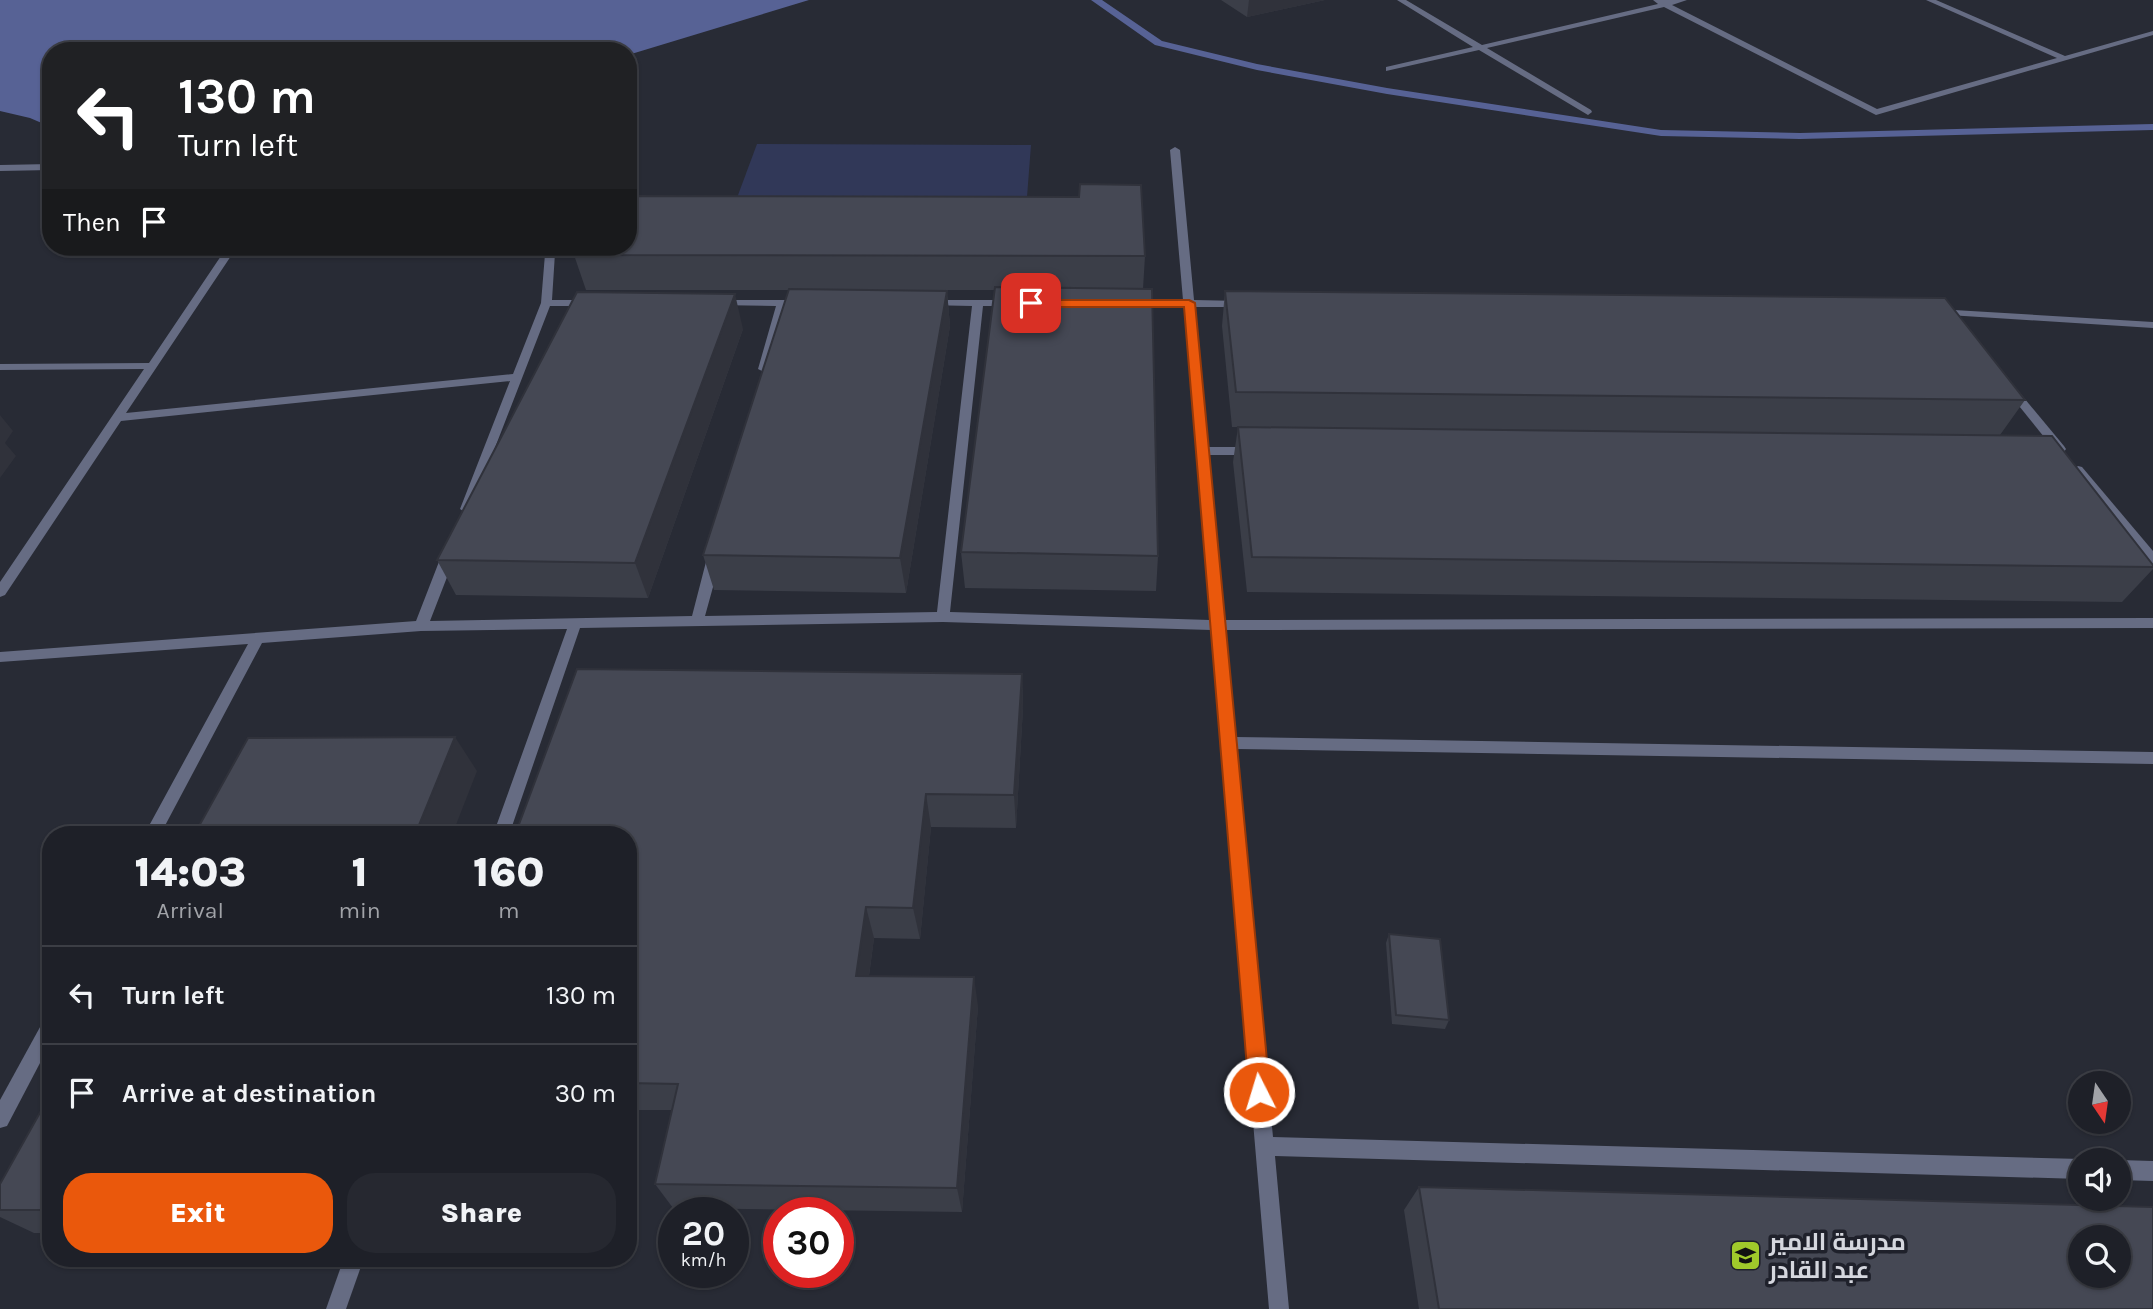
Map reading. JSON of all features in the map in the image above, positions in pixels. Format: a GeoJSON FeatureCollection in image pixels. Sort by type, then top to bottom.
{"type":"FeatureCollection","features":[{"type":"Feature","properties":{"kind":"street"},"geometry":{"type":"LineString","coordinates":[[1401,0],[1588,112]]}},
{"type":"Feature","properties":{"kind":"street"},"geometry":{"type":"LineString","coordinates":[[1389,69],[1661,2],[1684,0]]}},
{"type":"Feature","properties":{"kind":"street"},"geometry":{"type":"LineString","coordinates":[[1930,0],[2064,58]]}},
{"type":"Feature","properties":{"kind":"street"},"geometry":{"type":"LineString","coordinates":[[1661,2],[1876,112],[2153,33]]}},
{"type":"Feature","properties":{"kind":"street"},"geometry":{"type":"LineString","coordinates":[[1175,150],[1279,1309]]}},
{"type":"Feature","properties":{"kind":"street"},"geometry":{"type":"LineString","coordinates":[[0,168],[42,167]]}},
{"type":"Feature","properties":{"kind":"street"},"geometry":{"type":"LineString","coordinates":[[0,592],[226,256]]}},
{"type":"Feature","properties":{"kind":"street"},"geometry":{"type":"LineString","coordinates":[[459,526],[546,303],[550,256]]}},
{"type":"Feature","properties":{"kind":"street"},"geometry":{"type":"LineString","coordinates":[[546,303],[602,303]]}},
{"type":"Feature","properties":{"kind":"street"},"geometry":{"type":"LineString","coordinates":[[713,303],[821,303]]}},
{"type":"Feature","properties":{"kind":"street"},"geometry":{"type":"LineString","coordinates":[[761,383],[782,303]]}},
{"type":"Feature","properties":{"kind":"street"},"geometry":{"type":"LineString","coordinates":[[913,303],[1018,303]]}},
{"type":"Feature","properties":{"kind":"street"},"geometry":{"type":"LineString","coordinates":[[943,617],[978,303]]}},
{"type":"Feature","properties":{"kind":"street"},"geometry":{"type":"LineString","coordinates":[[1123,303],[1258,304]]}},
{"type":"Feature","properties":{"kind":"street"},"geometry":{"type":"LineString","coordinates":[[1919,311],[2153,325]]}},
{"type":"Feature","properties":{"kind":"street"},"geometry":{"type":"LineString","coordinates":[[1947,312],[1955,322]]}},
{"type":"Feature","properties":{"kind":"street"},"geometry":{"type":"LineString","coordinates":[[0,367],[152,366]]}},
{"type":"Feature","properties":{"kind":"street"},"geometry":{"type":"LineString","coordinates":[[1999,374],[2153,560]]}},
{"type":"Feature","properties":{"kind":"street"},"geometry":{"type":"LineString","coordinates":[[117,418],[517,377]]}},
{"type":"Feature","properties":{"kind":"street"},"geometry":{"type":"LineString","coordinates":[[1202,451],[1271,451]]}},
{"type":"Feature","properties":{"kind":"street"},"geometry":{"type":"LineString","coordinates":[[2054,458],[2068,458]]}},
{"type":"Feature","properties":{"kind":"street"},"geometry":{"type":"LineString","coordinates":[[421,626],[454,539]]}},
{"type":"Feature","properties":{"kind":"street"},"geometry":{"type":"LineString","coordinates":[[696,622],[718,542]]}},
{"type":"Feature","properties":{"kind":"street"},"geometry":{"type":"LineString","coordinates":[[0,657],[421,626],[943,617],[1216,625],[2153,623]]}},
{"type":"Feature","properties":{"kind":"street"},"geometry":{"type":"LineString","coordinates":[[504,826],[575,624]]}},
{"type":"Feature","properties":{"kind":"street"},"geometry":{"type":"LineString","coordinates":[[157,826],[258,638]]}},
{"type":"Feature","properties":{"kind":"street"},"geometry":{"type":"LineString","coordinates":[[1227,743],[2153,758]]}},
{"type":"Feature","properties":{"kind":"street"},"geometry":{"type":"LineString","coordinates":[[0,1119],[42,1041]]}},
{"type":"Feature","properties":{"kind":"street"},"geometry":{"type":"LineString","coordinates":[[1264,1146],[2068,1169]]}},
{"type":"Feature","properties":{"kind":"street"},"geometry":{"type":"LineString","coordinates":[[2131,1170],[2153,1171]]}},
{"type":"Feature","properties":{"kind":"street"},"geometry":{"type":"LineString","coordinates":[[336,1309],[351,1267]]}},
{"type":"Feature","properties":{"kind":"shaded area"},"geometry":{"type":"Polygon","coordinates":[[[0,0],[809,0],[637,52],[637,42],[42,42],[42,123],[0,111],[0,0]]]}},
{"type":"Feature","properties":{"kind":"shaded area"},"geometry":{"type":"Polygon","coordinates":[[[757,144],[1031,145],[1025,223],[728,222],[757,144]]]}},
{"type":"Feature","properties":{"kind":"building"},"geometry":{"type":"Polygon","coordinates":[[[1080,184],[1141,185],[1145,256],[637,255],[637,196],[1079,197],[1080,184]]]}},
{"type":"Feature","properties":{"kind":"building"},"geometry":{"type":"Polygon","coordinates":[[[995,287],[1152,289],[1158,556],[961,552],[995,287]]]}},
{"type":"Feature","properties":{"kind":"building"},"geometry":{"type":"Polygon","coordinates":[[[789,289],[947,291],[900,558],[703,555],[789,289]]]}},
{"type":"Feature","properties":{"kind":"building"},"geometry":{"type":"Polygon","coordinates":[[[1225,291],[1945,298],[2025,400],[1236,392],[1225,291]]]}},
{"type":"Feature","properties":{"kind":"building"},"geometry":{"type":"Polygon","coordinates":[[[577,292],[735,294],[635,563],[437,560],[577,292]]]}},
{"type":"Feature","properties":{"kind":"building"},"geometry":{"type":"Polygon","coordinates":[[[1238,427],[2052,436],[2153,567],[1252,557],[1238,427]]]}},
{"type":"Feature","properties":{"kind":"building"},"geometry":{"type":"Polygon","coordinates":[[[577,669],[1022,674],[1014,795],[926,794],[913,908],[866,907],[856,976],[974,977],[957,1188],[655,1184],[678,1084],[637,1083],[637,826],[518,826],[577,669]]]}},
{"type":"Feature","properties":{"kind":"building"},"geometry":{"type":"Polygon","coordinates":[[[455,737],[419,826],[199,826],[248,738],[455,737]]]}},
{"type":"Feature","properties":{"kind":"building"},"geometry":{"type":"Polygon","coordinates":[[[1389,934],[1440,939],[1449,1020],[1396,1015],[1389,934]]]}},
{"type":"Feature","properties":{"kind":"building"},"geometry":{"type":"Polygon","coordinates":[[[42,1109],[42,1210],[0,1210],[0,1184],[42,1109]]]}},
{"type":"Feature","properties":{"kind":"building","name":"مدرسة الامير عبد القادر"},"geometry":{"type":"Polygon","coordinates":[[[1419,1187],[2068,1205],[2068,1211],[2131,1211],[2131,1206],[2153,1207],[2153,1309],[1439,1309],[1419,1187]]]}},
{"type":"Feature","properties":{"kind":"waterway"},"geometry":{"type":"LineString","coordinates":[[1096,0],[1159,43],[1257,67],[1387,91],[1661,133],[1800,136],[2153,127]]}},
{"type":"Feature","properties":{"kind":"place","name":"مدرسة الامير عبد القادر"},"geometry":{"type":"Point","coordinates":[1746,1256]}},
{"type":"Feature","properties":{"kind":"route"},"geometry":{"type":"LineString","coordinates":[[1031,303],[1189,303],[1259,1092]]}}]}
